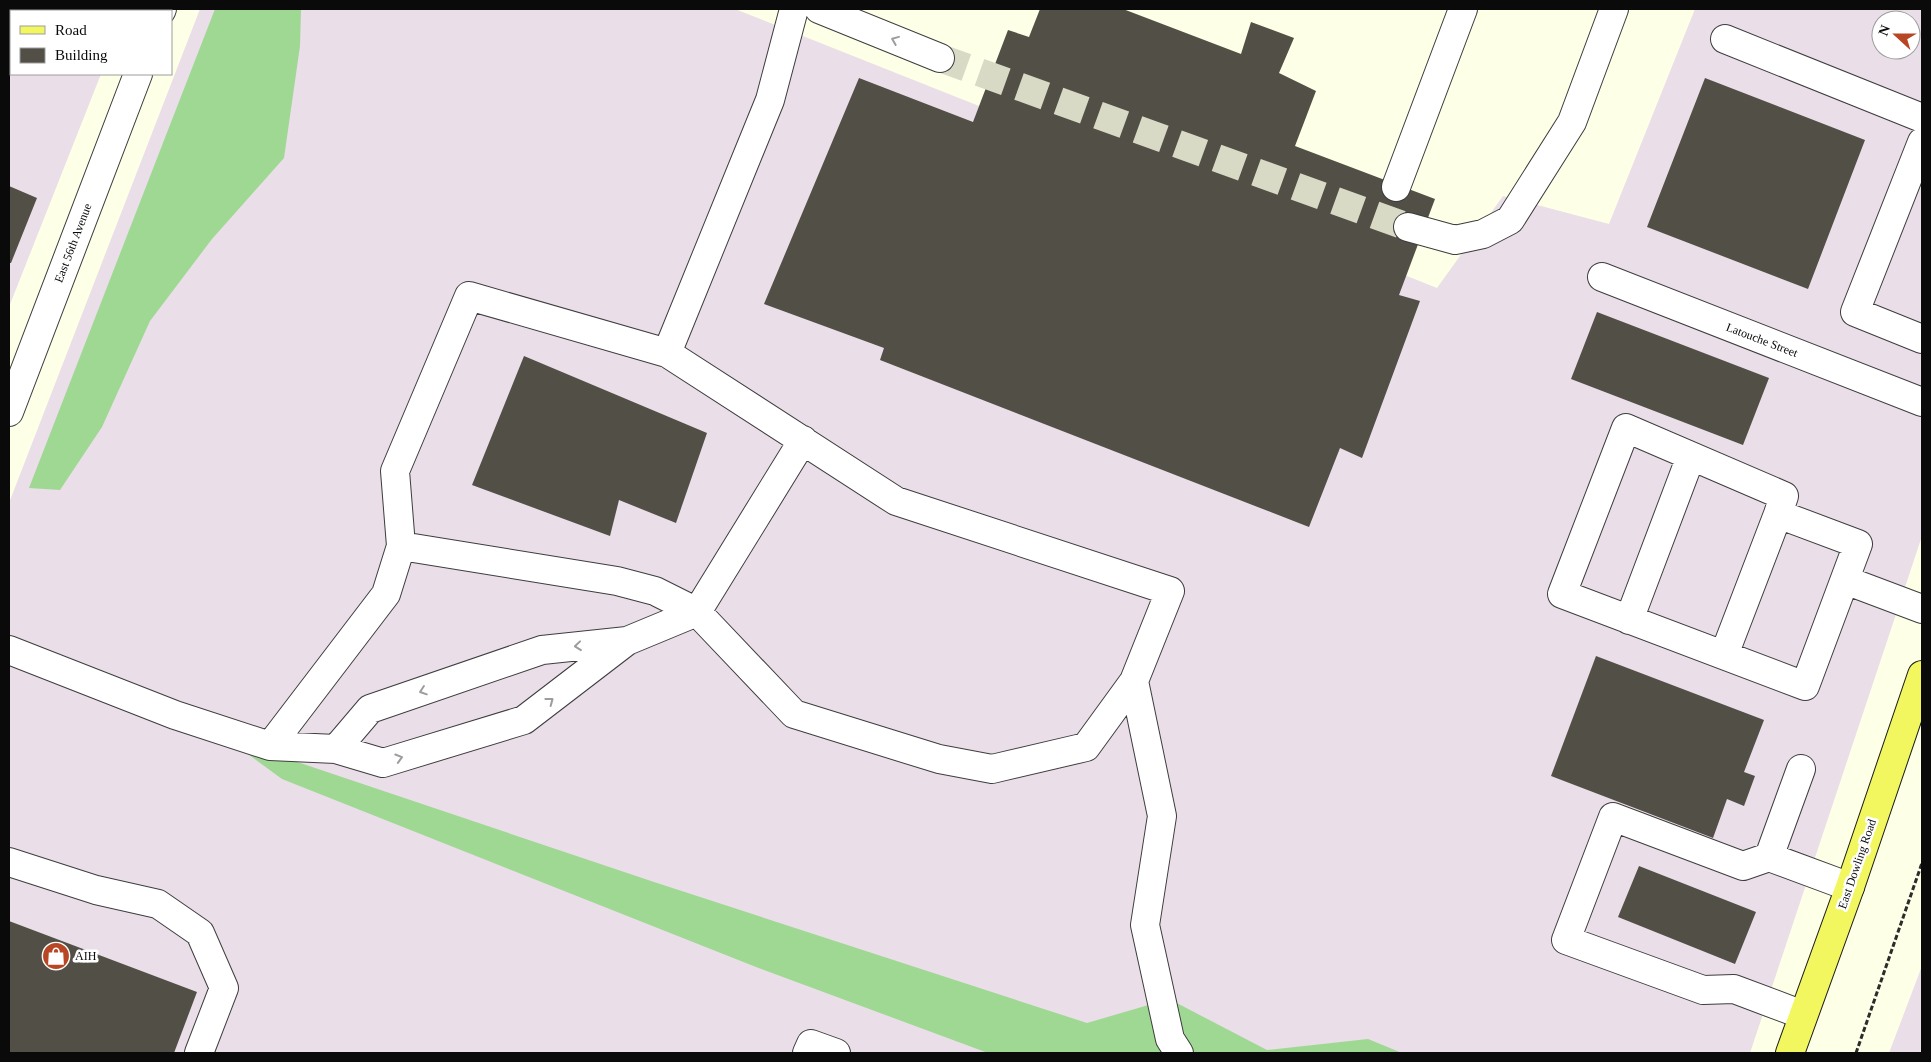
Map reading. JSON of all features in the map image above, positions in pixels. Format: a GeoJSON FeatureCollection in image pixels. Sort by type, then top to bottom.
{"type":"FeatureCollection","features":[{"type":"Feature","properties":{"kind":"main road","name":"East Dowling Road"},"geometry":{"type":"LineString","coordinates":[[1790,1053],[1920,686]]}},
{"type":"Feature","properties":{"kind":"street"},"geometry":{"type":"LineString","coordinates":[[667,353],[770,100],[794,9]]}},
{"type":"Feature","properties":{"kind":"street"},"geometry":{"type":"LineString","coordinates":[[819,9],[940,58]]}},
{"type":"Feature","properties":{"kind":"street"},"geometry":{"type":"LineString","coordinates":[[1396,187],[1463,9]]}},
{"type":"Feature","properties":{"kind":"street"},"geometry":{"type":"LineString","coordinates":[[1408,227],[1455,240],[1483,234],[1510,220],[1572,122],[1614,9]]}},
{"type":"Feature","properties":{"kind":"street"},"geometry":{"type":"LineString","coordinates":[[1725,39],[1922,118]]}},
{"type":"Feature","properties":{"kind":"street","name":"East 56th Avenue"},"geometry":{"type":"LineString","coordinates":[[9,412],[131,76]]}},
{"type":"Feature","properties":{"kind":"street"},"geometry":{"type":"LineString","coordinates":[[1922,142],[1855,312],[1922,339]]}},
{"type":"Feature","properties":{"kind":"street","name":"Latouche Street"},"geometry":{"type":"LineString","coordinates":[[1602,277],[1922,402]]}},
{"type":"Feature","properties":{"kind":"street"},"geometry":{"type":"LineString","coordinates":[[270,746],[386,594],[401,546],[395,471],[469,296],[667,353],[896,501],[1170,592],[1134,681],[1086,747],[992,769],[939,759],[794,714],[697,612],[655,591],[617,581],[401,546]]}},
{"type":"Feature","properties":{"kind":"street"},"geometry":{"type":"LineString","coordinates":[[1724,656],[1784,496],[1626,428],[1562,594],[1724,656],[1805,686],[1858,544],[1778,514]]}},
{"type":"Feature","properties":{"kind":"street"},"geometry":{"type":"LineString","coordinates":[[9,650],[175,715],[270,746],[336,748],[384,763],[524,720],[627,642],[697,612],[803,440]]}},
{"type":"Feature","properties":{"kind":"street"},"geometry":{"type":"LineString","coordinates":[[1629,620],[1691,456]]}},
{"type":"Feature","properties":{"kind":"street"},"geometry":{"type":"LineString","coordinates":[[1845,580],[1922,609]]}},
{"type":"Feature","properties":{"kind":"street"},"geometry":{"type":"LineString","coordinates":[[336,748],[370,709],[542,650],[627,642]]}},
{"type":"Feature","properties":{"kind":"street"},"geometry":{"type":"LineString","coordinates":[[1134,681],[1162,816],[1145,925],[1170,1039],[1179,1053]]}},
{"type":"Feature","properties":{"kind":"street"},"geometry":{"type":"LineString","coordinates":[[1769,857],[1801,769]]}},
{"type":"Feature","properties":{"kind":"street"},"geometry":{"type":"LineString","coordinates":[[1803,1015],[1734,989],[1703,990],[1566,940],[1613,817],[1743,866],[1769,857],[1850,886]]}},
{"type":"Feature","properties":{"kind":"street"},"geometry":{"type":"LineString","coordinates":[[9,862],[96,890],[158,904],[200,933],[224,988],[199,1053]]}},
{"type":"Feature","properties":{"kind":"street"},"geometry":{"type":"LineString","coordinates":[[807,1053],[811,1044],[836,1053]]}},
{"type":"Feature","properties":{"kind":"path"},"geometry":{"type":"LineString","coordinates":[[1856,1053],[1922,863]]}},
{"type":"Feature","properties":{"kind":"shaded area"},"geometry":{"type":"Polygon","coordinates":[[[9,9],[127,9],[10,10],[10,75],[101,75],[9,307],[9,9]]]}},
{"type":"Feature","properties":{"kind":"shaded area"},"geometry":{"type":"Polygon","coordinates":[[[200,9],[735,9],[1437,288],[1503,196],[1609,224],[1695,9],[1922,9],[1922,536],[1750,1053],[9,1053],[9,503],[200,9]]]}},
{"type":"Feature","properties":{"kind":"shaded area"},"geometry":{"type":"Polygon","coordinates":[[[1922,966],[1922,1053],[1889,1053],[1922,966]]]}},
{"type":"Feature","properties":{"kind":"green space"},"geometry":{"type":"Polygon","coordinates":[[[215,9],[301,9],[300,46],[284,158],[212,239],[150,321],[102,427],[60,490],[29,488],[215,9]]]}},
{"type":"Feature","properties":{"kind":"green space"},"geometry":{"type":"Polygon","coordinates":[[[226,738],[654,882],[1087,1023],[1169,999],[1267,1050],[1368,1039],[1402,1053],[988,1053],[756,967],[282,779],[226,738]]]}},
{"type":"Feature","properties":{"kind":"building"},"geometry":{"type":"Polygon","coordinates":[[[1040,9],[1123,9],[1241,54],[1251,22],[1294,38],[1279,73],[1316,91],[1295,146],[1435,199],[1399,295],[1420,301],[1362,458],[1340,448],[1309,527],[880,360],[884,348],[764,304],[859,78],[973,122],[1008,30],[1029,37],[1040,9]]]}},
{"type":"Feature","properties":{"kind":"building"},"geometry":{"type":"Polygon","coordinates":[[[1705,78],[1865,140],[1808,289],[1647,227],[1705,78]]]}},
{"type":"Feature","properties":{"kind":"building"},"geometry":{"type":"Polygon","coordinates":[[[9,186],[37,198],[11,263],[9,263],[9,186]]]}},
{"type":"Feature","properties":{"kind":"building"},"geometry":{"type":"Polygon","coordinates":[[[1597,312],[1769,378],[1743,445],[1571,379],[1597,312]]]}},
{"type":"Feature","properties":{"kind":"building"},"geometry":{"type":"Polygon","coordinates":[[[524,356],[707,433],[676,523],[619,500],[610,536],[472,485],[524,356]]]}},
{"type":"Feature","properties":{"kind":"building"},"geometry":{"type":"Polygon","coordinates":[[[1596,656],[1764,720],[1744,772],[1755,776],[1744,806],[1727,799],[1713,838],[1551,776],[1596,656]]]}},
{"type":"Feature","properties":{"kind":"building"},"geometry":{"type":"Polygon","coordinates":[[[1639,866],[1756,912],[1735,964],[1618,917],[1639,866]]]}},
{"type":"Feature","properties":{"kind":"building","name":"AIH"},"geometry":{"type":"Polygon","coordinates":[[[9,921],[197,992],[174,1053],[9,1053],[9,921]]]}},
{"type":"Feature","properties":{"kind":"tunnel"},"geometry":{"type":"LineString","coordinates":[[940,58],[1408,227]]}},
{"type":"Feature","properties":{"kind":"place","name":"AIH"},"geometry":{"type":"Point","coordinates":[56,956]}}]}
